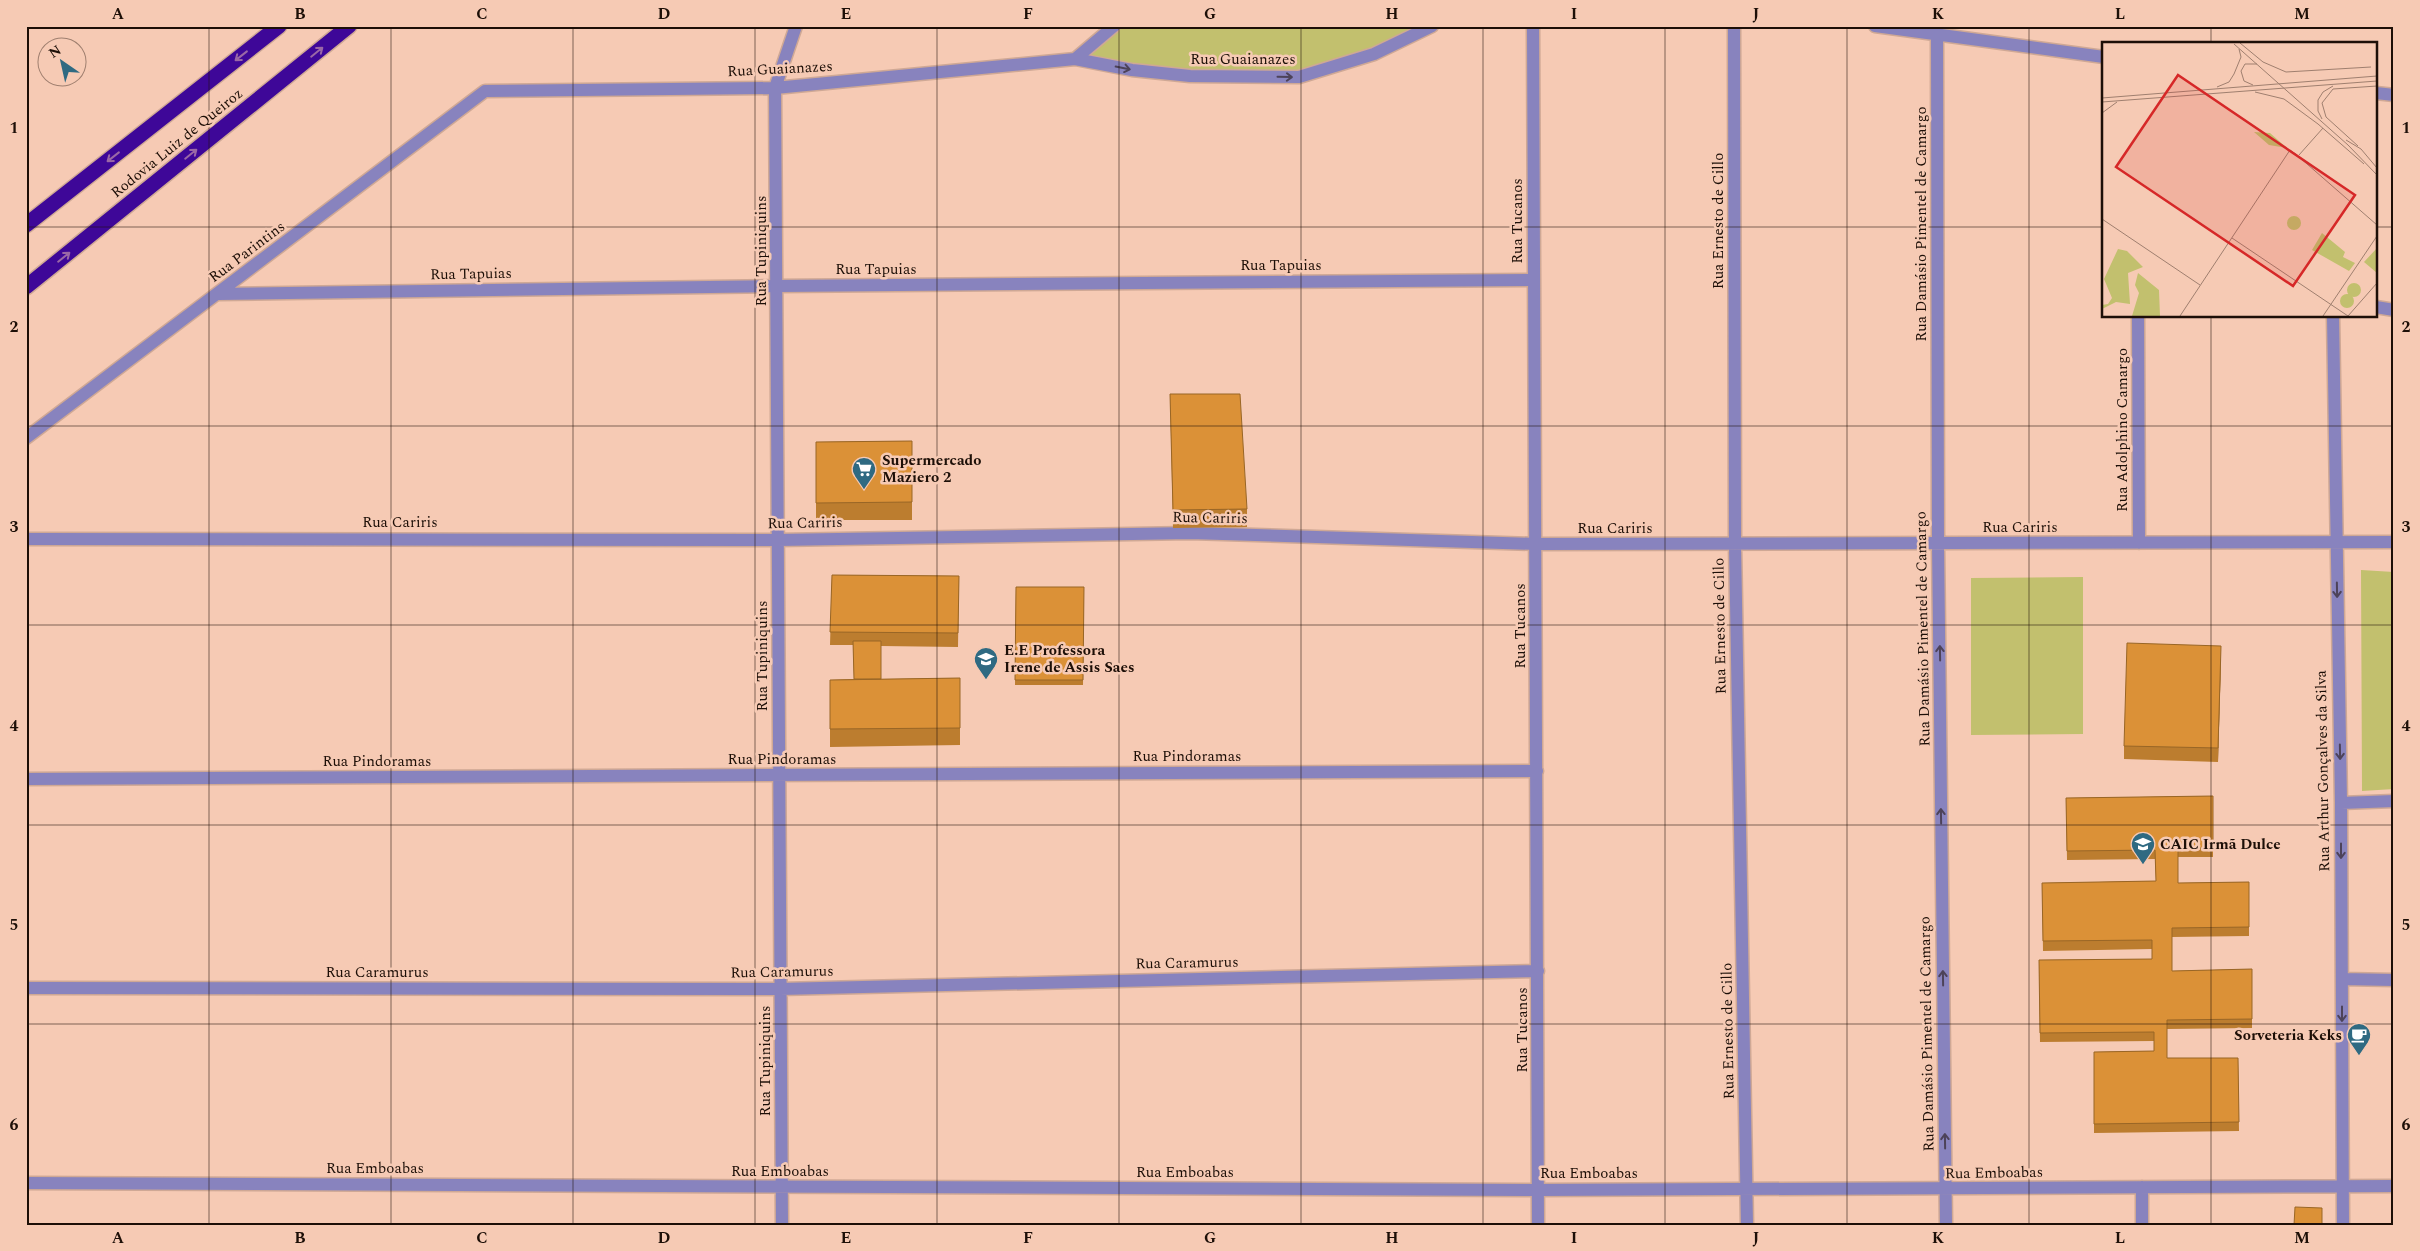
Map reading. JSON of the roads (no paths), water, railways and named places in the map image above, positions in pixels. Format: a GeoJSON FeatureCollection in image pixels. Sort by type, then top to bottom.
{"type":"FeatureCollection","features":[{"type":"Feature","properties":{"kind":"highway","name":"Rodovia Luiz de Queiroz"},"geometry":{"type":"LineString","coordinates":[[26,225],[277,26]]}},
{"type":"Feature","properties":{"kind":"highway","name":"Rodovia Luiz de Queiroz"},"geometry":{"type":"LineString","coordinates":[[26,287],[349,26]]}},
{"type":"Feature","properties":{"kind":"street","name":"Rua Tupiniquins"},"geometry":{"type":"LineString","coordinates":[[782,1225],[775,88],[796,26]]}},
{"type":"Feature","properties":{"kind":"street"},"geometry":{"type":"LineString","coordinates":[[1075,59],[1114,26]]}},
{"type":"Feature","properties":{"kind":"street","name":"Rua Guaianazes"},"geometry":{"type":"LineString","coordinates":[[485,91],[775,88],[1075,59],[1132,70],[1190,76],[1298,77],[1374,54],[1432,26]]}},
{"type":"Feature","properties":{"kind":"street","name":"Rua Tucanos"},"geometry":{"type":"LineString","coordinates":[[1533,26],[1538,1225]]}},
{"type":"Feature","properties":{"kind":"street","name":"Rua Ernesto de Cillo"},"geometry":{"type":"LineString","coordinates":[[1734,26],[1735,545],[1747,1225]]}},
{"type":"Feature","properties":{"kind":"street"},"geometry":{"type":"LineString","coordinates":[[1875,26],[2102,57]]}},
{"type":"Feature","properties":{"kind":"street","name":"Rua Damásio Pimentel de Camargo"},"geometry":{"type":"LineString","coordinates":[[1937,33],[1938,544],[1946,1225]]}},
{"type":"Feature","properties":{"kind":"street","name":"Rua Parintins"},"geometry":{"type":"LineString","coordinates":[[26,438],[485,91]]}},
{"type":"Feature","properties":{"kind":"street"},"geometry":{"type":"LineString","coordinates":[[2378,93],[2394,96]]}},
{"type":"Feature","properties":{"kind":"street","name":"Rua Tapuias"},"geometry":{"type":"LineString","coordinates":[[218,294],[777,286],[1534,280]]}},
{"type":"Feature","properties":{"kind":"street"},"geometry":{"type":"LineString","coordinates":[[2378,307],[2394,310]]}},
{"type":"Feature","properties":{"kind":"street","name":"Rua Adolphino Camargo"},"geometry":{"type":"LineString","coordinates":[[2138,318],[2139,543]]}},
{"type":"Feature","properties":{"kind":"street","name":"Rua Arthur Gonçalves da Silva"},"geometry":{"type":"LineString","coordinates":[[2333,318],[2341,802],[2343,1225]]}},
{"type":"Feature","properties":{"kind":"street","name":"Rua Cariris"},"geometry":{"type":"LineString","coordinates":[[26,539],[778,540],[1190,533],[1536,544],[2394,542]]}},
{"type":"Feature","properties":{"kind":"street","name":"Rua Pindoramas"},"geometry":{"type":"LineString","coordinates":[[26,779],[1537,771]]}},
{"type":"Feature","properties":{"kind":"street"},"geometry":{"type":"LineString","coordinates":[[2341,802],[2394,801]]}},
{"type":"Feature","properties":{"kind":"street","name":"Rua Caramurus"},"geometry":{"type":"LineString","coordinates":[[26,988],[780,989],[1538,971]]}},
{"type":"Feature","properties":{"kind":"street"},"geometry":{"type":"LineString","coordinates":[[2342,979],[2394,980]]}},
{"type":"Feature","properties":{"kind":"street","name":"Rua Emboabas"},"geometry":{"type":"LineString","coordinates":[[26,1183],[1538,1190],[1945,1190],[2394,1186]]}},
{"type":"Feature","properties":{"kind":"street"},"geometry":{"type":"LineString","coordinates":[[2142,1187],[2142,1225]]}},
{"type":"Feature","properties":{"kind":"place","name":"Supermercado Maziero 2"},"geometry":{"type":"Point","coordinates":[864,490]}},
{"type":"Feature","properties":{"kind":"place","name":"E.E Professora Irene de Assis Saes"},"geometry":{"type":"Point","coordinates":[986,680]}},
{"type":"Feature","properties":{"kind":"place","name":"CAIC Irmã Dulce"},"geometry":{"type":"Point","coordinates":[2143,865]}},
{"type":"Feature","properties":{"kind":"place","name":"Sorveteria Keks"},"geometry":{"type":"Point","coordinates":[2359,1056]}}]}
